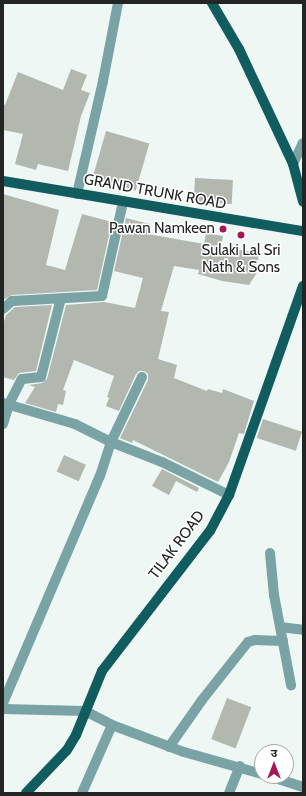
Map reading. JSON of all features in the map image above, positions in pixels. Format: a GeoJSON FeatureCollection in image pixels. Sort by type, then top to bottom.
{"type":"FeatureCollection","features":[{"type":"Feature","properties":{"kind":"main road"},"geometry":{"type":"LineString","coordinates":[[212,3],[239,49],[293,164],[303,202]]}},
{"type":"Feature","properties":{"kind":"main road","name":"GRAND TRUNK ROAD"},"geometry":{"type":"LineString","coordinates":[[3,181],[303,231]]}},
{"type":"Feature","properties":{"kind":"main road","name":"TILAK ROAD"},"geometry":{"type":"LineString","coordinates":[[26,793],[67,750],[76,735],[84,710],[102,671],[210,531],[229,494],[303,286]]}},
{"type":"Feature","properties":{"kind":"street"},"geometry":{"type":"LineString","coordinates":[[77,194],[103,81],[118,3]]}},
{"type":"Feature","properties":{"kind":"street"},"geometry":{"type":"LineString","coordinates":[[293,164],[303,143]]}},
{"type":"Feature","properties":{"kind":"street"},"geometry":{"type":"LineString","coordinates":[[3,309],[12,301],[102,296],[123,202]]}},
{"type":"Feature","properties":{"kind":"street"},"geometry":{"type":"LineString","coordinates":[[3,424],[6,404],[22,379],[41,377],[61,298]]}},
{"type":"Feature","properties":{"kind":"street"},"geometry":{"type":"LineString","coordinates":[[3,703],[100,476],[111,442],[142,377]]}},
{"type":"Feature","properties":{"kind":"street"},"geometry":{"type":"LineString","coordinates":[[6,404],[75,424],[111,442],[162,462],[229,494]]}},
{"type":"Feature","properties":{"kind":"street"},"geometry":{"type":"LineString","coordinates":[[270,553],[274,595],[291,685]]}},
{"type":"Feature","properties":{"kind":"street"},"geometry":{"type":"LineString","coordinates":[[280,627],[303,630]]}},
{"type":"Feature","properties":{"kind":"street"},"geometry":{"type":"LineString","coordinates":[[169,747],[202,700],[248,642],[255,640],[283,641]]}},
{"type":"Feature","properties":{"kind":"street"},"geometry":{"type":"LineString","coordinates":[[3,709],[84,710],[112,725],[169,747],[254,771]]}},
{"type":"Feature","properties":{"kind":"street"},"geometry":{"type":"LineString","coordinates":[[82,793],[112,725]]}},
{"type":"Feature","properties":{"kind":"street"},"geometry":{"type":"LineString","coordinates":[[229,793],[240,766]]}},
{"type":"Feature","properties":{"kind":"street"},"geometry":{"type":"LineString","coordinates":[[292,784],[303,788]]}},
{"type":"Feature","properties":{"kind":"building"},"geometry":{"type":"Polygon","coordinates":[[[71,69],[87,75],[81,90],[90,93],[81,116],[68,171],[38,164],[36,170],[15,164],[23,134],[3,130],[3,104],[5,105],[18,72],[63,90],[71,69]]]}},
{"type":"Feature","properties":{"kind":"building"},"geometry":{"type":"Polygon","coordinates":[[[106,131],[149,143],[136,191],[92,178],[106,131]]]}},
{"type":"Feature","properties":{"kind":"building"},"geometry":{"type":"Polygon","coordinates":[[[195,178],[233,180],[232,204],[194,202],[195,178]]]}},
{"type":"Feature","properties":{"kind":"building"},"geometry":{"type":"Polygon","coordinates":[[[3,194],[59,210],[46,265],[65,270],[82,214],[112,222],[97,290],[12,295],[3,300],[3,194]]]}},
{"type":"Feature","properties":{"kind":"building"},"geometry":{"type":"Polygon","coordinates":[[[126,218],[150,224],[148,234],[204,244],[206,233],[223,236],[221,247],[259,253],[256,274],[249,285],[222,281],[198,274],[199,270],[174,266],[161,311],[169,312],[158,359],[177,365],[174,378],[207,391],[208,389],[222,393],[223,389],[254,401],[244,434],[239,433],[229,462],[218,482],[133,440],[132,443],[120,438],[148,380],[148,374],[144,371],[139,371],[136,374],[119,411],[106,406],[109,398],[107,397],[114,376],[74,360],[63,390],[66,391],[63,405],[58,404],[56,412],[25,403],[35,387],[29,385],[42,383],[47,379],[66,305],[104,302],[135,308],[143,278],[114,271],[126,218]]]}},
{"type":"Feature","properties":{"kind":"building"},"geometry":{"type":"Polygon","coordinates":[[[52,305],[36,371],[19,373],[14,380],[3,377],[3,325],[6,315],[15,307],[52,305]]]}},
{"type":"Feature","properties":{"kind":"building"},"geometry":{"type":"Polygon","coordinates":[[[263,419],[302,432],[296,451],[257,438],[263,419]]]}},
{"type":"Feature","properties":{"kind":"building"},"geometry":{"type":"Polygon","coordinates":[[[64,455],[86,465],[79,481],[57,471],[64,455]]]}},
{"type":"Feature","properties":{"kind":"building"},"geometry":{"type":"Polygon","coordinates":[[[162,469],[199,488],[197,492],[176,481],[169,495],[152,486],[162,469]]]}},
{"type":"Feature","properties":{"kind":"building"},"geometry":{"type":"Polygon","coordinates":[[[227,698],[251,707],[236,748],[211,739],[227,698]]]}},
{"type":"Feature","properties":{"kind":"place","name":"Pawan Namkeen"},"geometry":{"type":"Point","coordinates":[223,229]}},
{"type":"Feature","properties":{"kind":"place","name":"Sulaki Lal Sri Nath & Sons"},"geometry":{"type":"Point","coordinates":[241,235]}}]}
